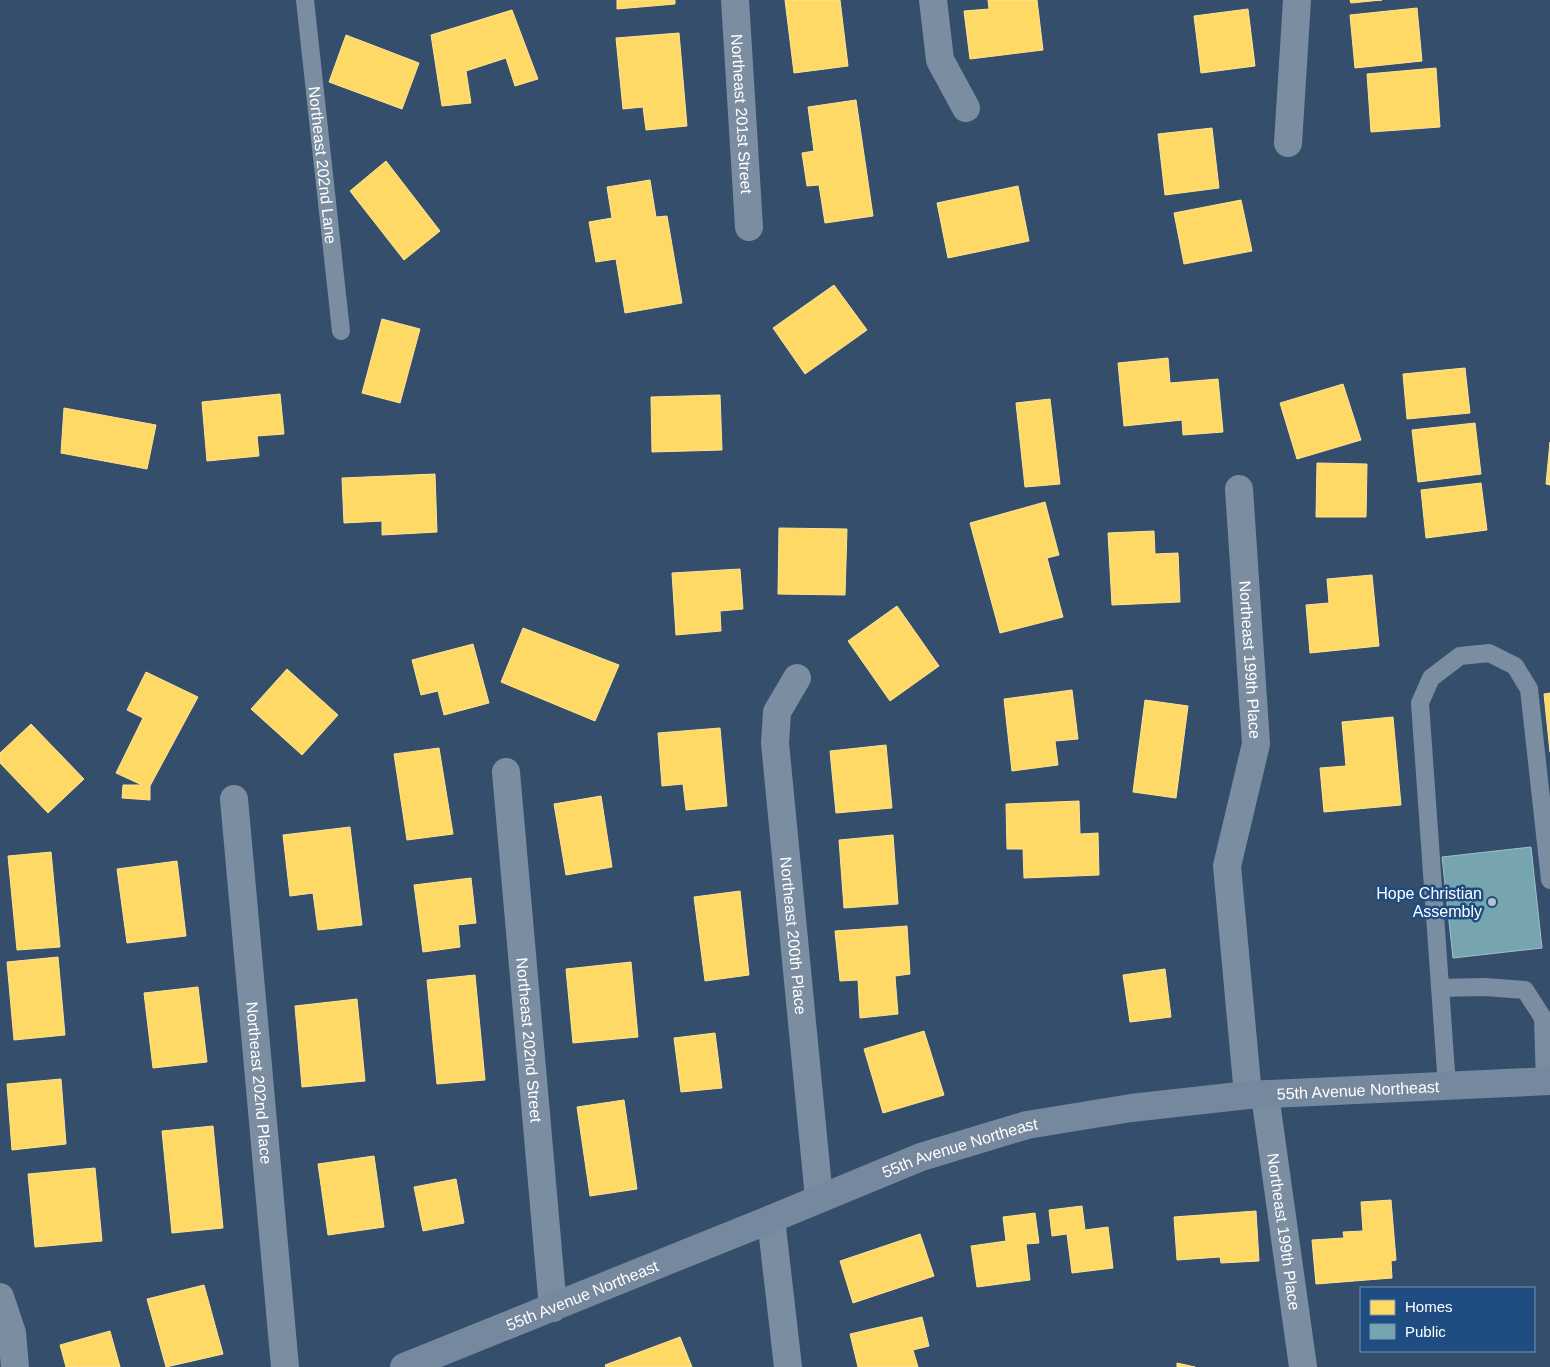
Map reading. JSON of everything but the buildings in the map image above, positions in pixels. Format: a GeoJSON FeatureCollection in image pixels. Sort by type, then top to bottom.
{"type":"FeatureCollection","features":[{"type":"Feature","properties":{"kind":"main road","name":"55th Avenue Northeast"},"geometry":{"type":"LineString","coordinates":[[404,1367],[921,1157],[1027,1126],[1131,1108],[1256,1095],[1547,1082]]}},
{"type":"Feature","properties":{"kind":"street","name":"Northeast 201st Street"},"geometry":{"type":"LineString","coordinates":[[735,0],[749,227]]}},
{"type":"Feature","properties":{"kind":"street"},"geometry":{"type":"LineString","coordinates":[[933,0],[940,60],[966,108]]}},
{"type":"Feature","properties":{"kind":"street"},"geometry":{"type":"LineString","coordinates":[[1288,143],[1297,0]]}},
{"type":"Feature","properties":{"kind":"street","name":"Northeast 199th Place"},"geometry":{"type":"LineString","coordinates":[[1238,489],[1256,744],[1228,866],[1256,1095],[1303,1367]]}},
{"type":"Feature","properties":{"kind":"street","name":"Northeast 200th Place"},"geometry":{"type":"LineString","coordinates":[[797,678],[778,712],[775,743],[819,1198]]}},
{"type":"Feature","properties":{"kind":"street","name":"Northeast 202nd Street"},"geometry":{"type":"LineString","coordinates":[[506,772],[553,1308]]}},
{"type":"Feature","properties":{"kind":"street","name":"Northeast 202nd Place"},"geometry":{"type":"LineString","coordinates":[[234,798],[285,1367]]}},
{"type":"Feature","properties":{"kind":"street"},"geometry":{"type":"LineString","coordinates":[[772,1219],[788,1367]]}},
{"type":"Feature","properties":{"kind":"street"},"geometry":{"type":"LineString","coordinates":[[0,1297],[12,1333],[15,1367]]}},
{"type":"Feature","properties":{"kind":"lane","name":"Northeast 202nd Lane"},"geometry":{"type":"LineString","coordinates":[[305,0],[341,331]]}},
{"type":"Feature","properties":{"kind":"lane"},"geometry":{"type":"LineString","coordinates":[[1447,1086],[1420,703],[1431,678],[1460,656],[1489,653],[1515,666],[1529,689],[1550,880]]}},
{"type":"Feature","properties":{"kind":"lane"},"geometry":{"type":"LineString","coordinates":[[1440,988],[1485,987],[1525,990],[1544,1018],[1547,1082]]}},
{"type":"Feature","properties":{"kind":"place","name":"Hope Christian Assembly"},"geometry":{"type":"Point","coordinates":[1492,902]}}]}
